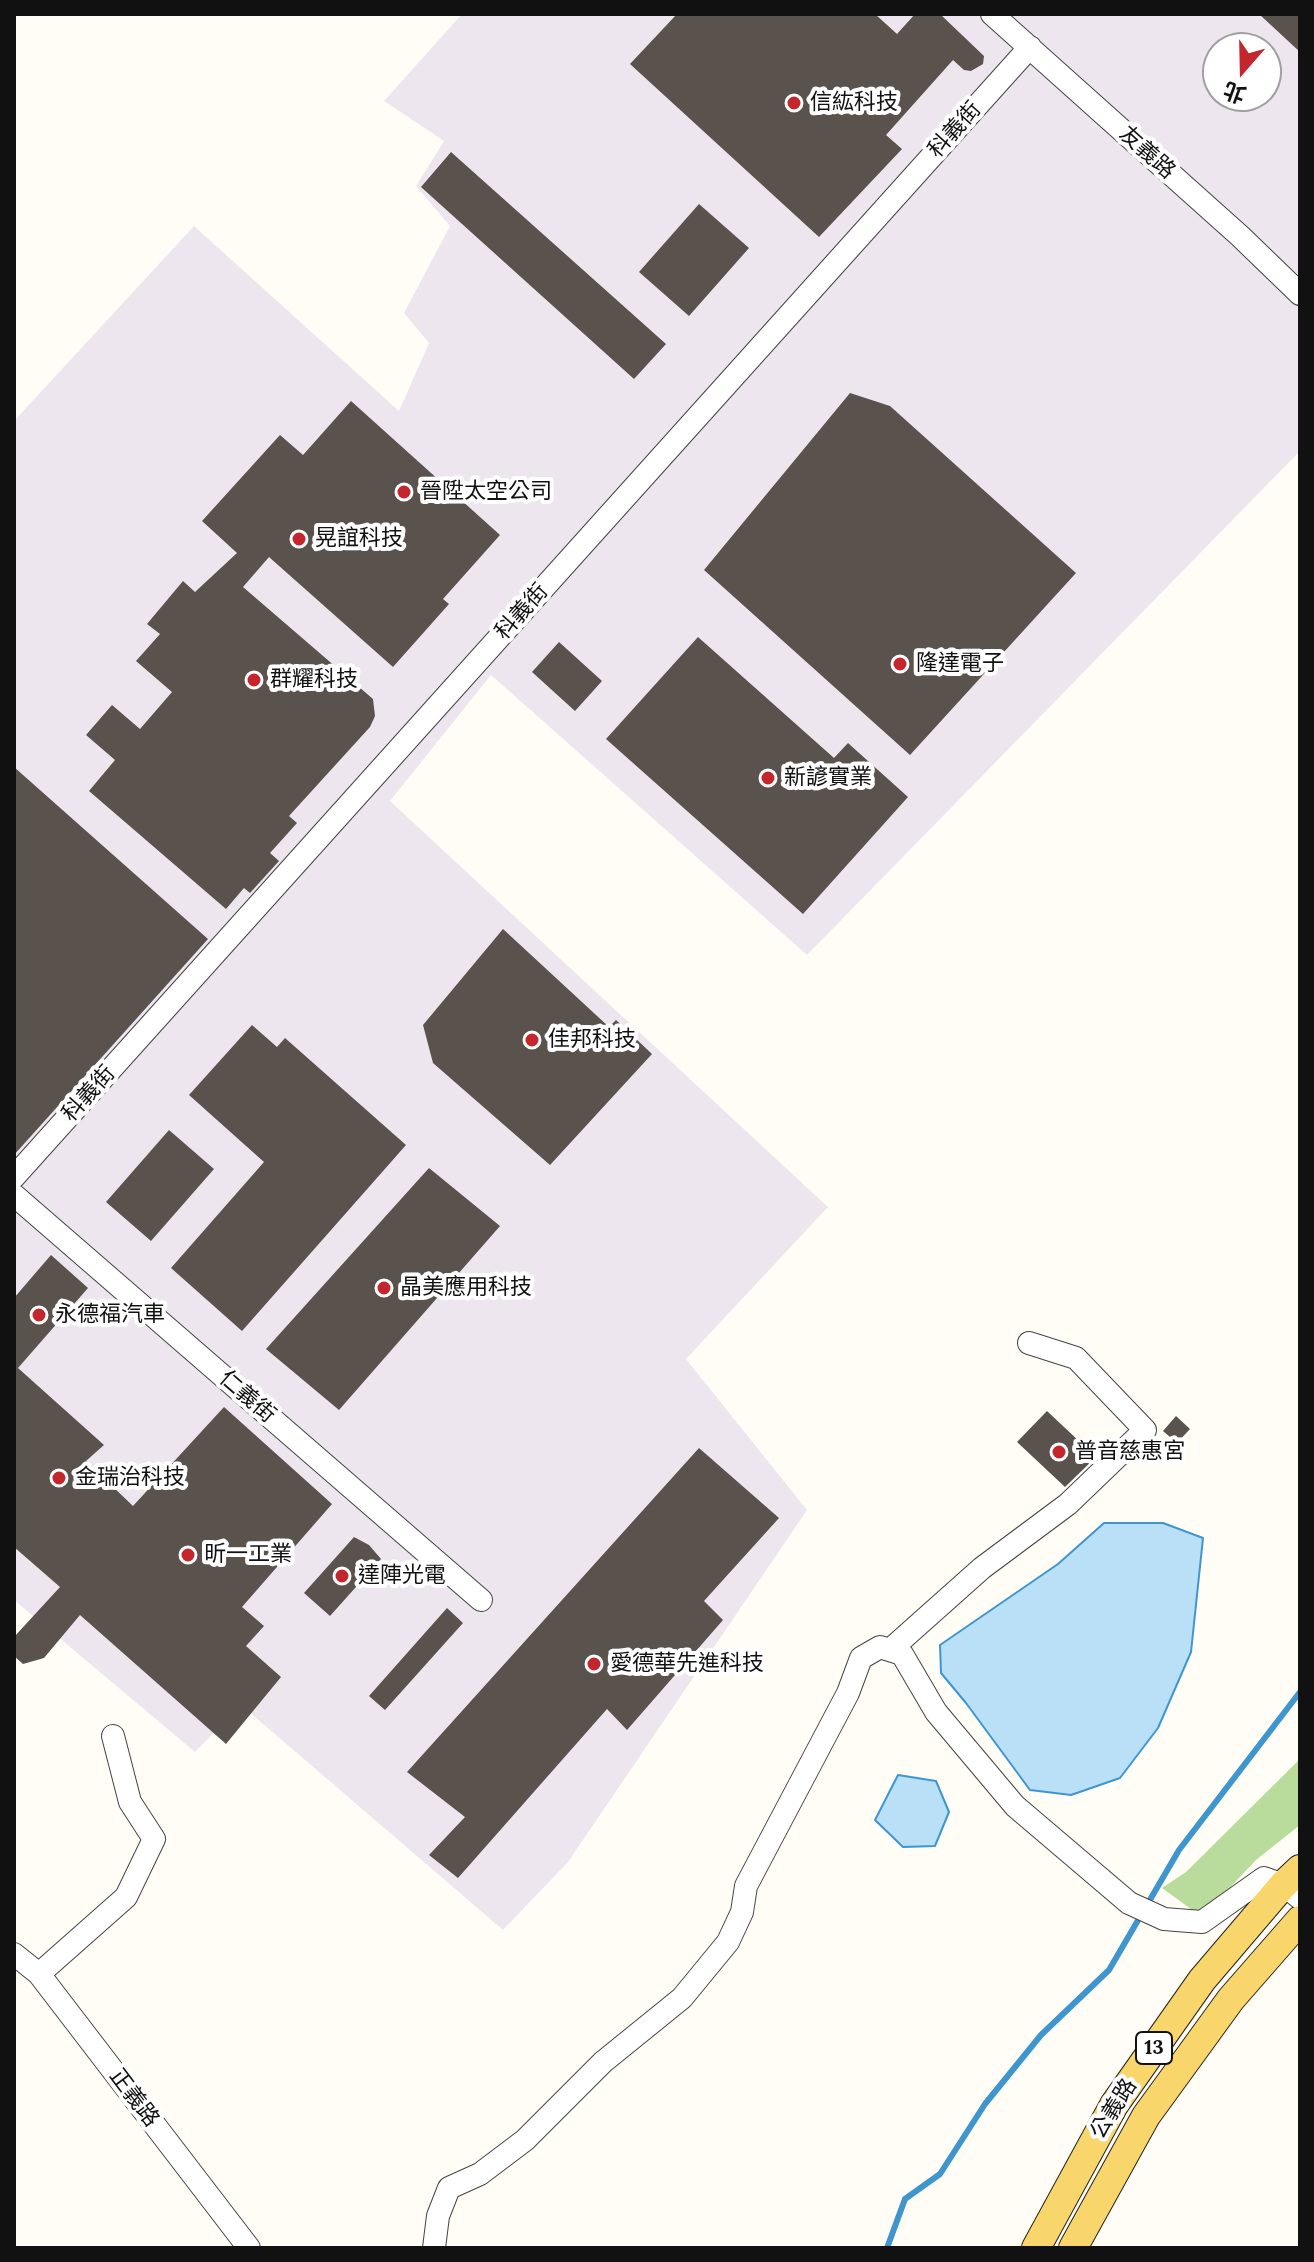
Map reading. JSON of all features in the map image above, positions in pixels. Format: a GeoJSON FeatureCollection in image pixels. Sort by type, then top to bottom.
{"type":"FeatureCollection","features":[{"type":"Feature","properties":{"kind":"main road","name":"公義路"},"geometry":{"type":"LineString","coordinates":[[1036,2248],[1114,2105],[1202,1980],[1294,1884]]}},
{"type":"Feature","properties":{"kind":"main road","name":"公義路"},"geometry":{"type":"LineString","coordinates":[[1073,2248],[1146,2116],[1231,1999],[1300,1920]]}},
{"type":"Feature","properties":{"kind":"street","name":"友義路"},"geometry":{"type":"LineString","coordinates":[[992,14],[1240,236],[1300,294]]}},
{"type":"Feature","properties":{"kind":"street","name":"科義街"},"geometry":{"type":"LineString","coordinates":[[14,1177],[1030,47]]}},
{"type":"Feature","properties":{"kind":"street","name":"仁義街"},"geometry":{"type":"LineString","coordinates":[[14,1195],[481,1600]]}},
{"type":"Feature","properties":{"kind":"street"},"geometry":{"type":"LineString","coordinates":[[890,1650],[982,1568],[1068,1504],[1145,1430],[1076,1358],[1029,1343]]}},
{"type":"Feature","properties":{"kind":"street"},"geometry":{"type":"LineString","coordinates":[[434,2248],[438,2216],[449,2188],[480,2174],[525,2140],[603,2062],[682,1998],[728,1942],[742,1912],[746,1886],[848,1693],[861,1658],[880,1647],[902,1654],[936,1712],[1015,1806],[1129,1903],[1164,1919],[1202,1922],[1264,1878],[1294,1884]]}},
{"type":"Feature","properties":{"kind":"street"},"geometry":{"type":"LineString","coordinates":[[39,1974],[126,1897],[154,1839],[130,1802],[113,1736]]}},
{"type":"Feature","properties":{"kind":"street","name":"正義路"},"geometry":{"type":"LineString","coordinates":[[14,1954],[39,1974],[249,2248]]}},
{"type":"Feature","properties":{"kind":"shaded area"},"geometry":{"type":"Polygon","coordinates":[[[462,14],[1300,14],[1300,451],[807,955],[491,675],[390,801],[828,1207],[686,1359],[807,1510],[568,1862],[503,1930],[241,1705],[195,1752],[14,1600],[14,421],[194,226],[399,411],[429,343],[404,313],[450,226],[416,186],[444,141],[384,101],[462,14]]]}},
{"type":"Feature","properties":{"kind":"green space"},"geometry":{"type":"Polygon","coordinates":[[[1300,1759],[1300,1825],[1256,1860],[1202,1917],[1162,1888],[1186,1872],[1300,1759]]]}},
{"type":"Feature","properties":{"kind":"water"},"geometry":{"type":"Polygon","coordinates":[[[1104,1523],[1163,1523],[1203,1538],[1191,1652],[1158,1728],[1120,1778],[1071,1795],[1030,1790],[941,1673],[940,1645],[1058,1564],[1104,1523]]]}},
{"type":"Feature","properties":{"kind":"water"},"geometry":{"type":"Polygon","coordinates":[[[898,1775],[936,1781],[949,1812],[935,1846],[903,1847],[875,1820],[898,1775]]]}},
{"type":"Feature","properties":{"kind":"building","name":"信紘科技"},"geometry":{"type":"Polygon","coordinates":[[[677,14],[875,14],[897,34],[915,14],[940,14],[984,56],[983,64],[971,71],[964,70],[953,60],[886,135],[902,149],[819,237],[630,64],[677,14]]]}},
{"type":"Feature","properties":{"kind":"building"},"geometry":{"type":"Polygon","coordinates":[[[1259,14],[1300,14],[1300,52],[1282,32],[1259,14]]]}},
{"type":"Feature","properties":{"kind":"building"},"geometry":{"type":"Polygon","coordinates":[[[451,152],[666,344],[634,379],[421,187],[451,152]]]}},
{"type":"Feature","properties":{"kind":"building"},"geometry":{"type":"Polygon","coordinates":[[[699,204],[749,248],[689,316],[639,272],[699,204]]]}},
{"type":"Feature","properties":{"kind":"building","name":"隆達電子"},"geometry":{"type":"Polygon","coordinates":[[[850,393],[890,406],[1076,573],[910,755],[704,570],[850,393]]]}},
{"type":"Feature","properties":{"kind":"building"},"geometry":{"type":"Polygon","coordinates":[[[351,401],[500,535],[443,599],[449,604],[393,667],[269,557],[243,587],[373,699],[375,716],[370,727],[289,816],[297,823],[270,853],[279,861],[250,893],[244,888],[226,909],[89,791],[115,760],[86,735],[112,705],[140,729],[172,692],[136,661],[160,634],[147,624],[183,581],[195,592],[237,553],[202,521],[280,435],[303,455],[351,401]]]}},
{"type":"Feature","properties":{"kind":"building","name":"新諺實業"},"geometry":{"type":"Polygon","coordinates":[[[698,637],[834,758],[848,743],[908,797],[803,914],[606,739],[698,637]]]}},
{"type":"Feature","properties":{"kind":"building"},"geometry":{"type":"Polygon","coordinates":[[[559,642],[602,681],[575,711],[532,672],[559,642]]]}},
{"type":"Feature","properties":{"kind":"building"},"geometry":{"type":"Polygon","coordinates":[[[14,767],[208,939],[14,1155],[14,767]]]}},
{"type":"Feature","properties":{"kind":"building","name":"佳邦科技"},"geometry":{"type":"Polygon","coordinates":[[[503,929],[609,1027],[616,1020],[652,1054],[550,1165],[433,1063],[423,1025],[503,929]]]}},
{"type":"Feature","properties":{"kind":"building"},"geometry":{"type":"Polygon","coordinates":[[[252,1025],[277,1047],[285,1038],[406,1145],[242,1331],[171,1268],[264,1162],[189,1095],[252,1025]]]}},
{"type":"Feature","properties":{"kind":"building"},"geometry":{"type":"Polygon","coordinates":[[[169,1130],[214,1169],[151,1241],[106,1202],[169,1130]]]}},
{"type":"Feature","properties":{"kind":"building","name":"晶美應用科技"},"geometry":{"type":"Polygon","coordinates":[[[429,1168],[500,1226],[339,1410],[266,1349],[429,1168]]]}},
{"type":"Feature","properties":{"kind":"building","name":"昕一工業"},"geometry":{"type":"Polygon","coordinates":[[[51,1255],[88,1288],[18,1368],[104,1445],[86,1461],[133,1506],[224,1407],[332,1504],[242,1607],[264,1626],[246,1646],[281,1677],[226,1744],[80,1615],[44,1658],[23,1664],[14,1656],[14,1637],[60,1587],[14,1547],[14,1298],[51,1255]]]}},
{"type":"Feature","properties":{"kind":"building","name":"普音慈惠宮"},"geometry":{"type":"Polygon","coordinates":[[[1047,1411],[1096,1457],[1065,1487],[1017,1442],[1047,1411]]]}},
{"type":"Feature","properties":{"kind":"building"},"geometry":{"type":"Polygon","coordinates":[[[1176,1416],[1190,1429],[1177,1443],[1163,1431],[1176,1416]]]}},
{"type":"Feature","properties":{"kind":"building","name":"愛德華先進科技"},"geometry":{"type":"Polygon","coordinates":[[[699,1448],[779,1518],[704,1601],[723,1620],[627,1730],[607,1709],[458,1878],[429,1855],[465,1817],[407,1772],[699,1448]]]}},
{"type":"Feature","properties":{"kind":"building","name":"達陣光電"},"geometry":{"type":"Polygon","coordinates":[[[354,1537],[369,1545],[381,1559],[330,1616],[304,1593],[354,1537]]]}},
{"type":"Feature","properties":{"kind":"building"},"geometry":{"type":"Polygon","coordinates":[[[447,1608],[463,1623],[385,1710],[369,1696],[447,1608]]]}},
{"type":"Feature","properties":{"kind":"waterway"},"geometry":{"type":"LineString","coordinates":[[887,2248],[905,2199],[940,2174],[985,2104],[1041,2035],[1109,1970],[1179,1850],[1300,1692]]}},
{"type":"Feature","properties":{"kind":"place","name":"信紘科技"},"geometry":{"type":"Point","coordinates":[794,103]}},
{"type":"Feature","properties":{"kind":"place","name":"晉陞太空公司"},"geometry":{"type":"Point","coordinates":[404,492]}},
{"type":"Feature","properties":{"kind":"place","name":"晃誼科技"},"geometry":{"type":"Point","coordinates":[299,539]}},
{"type":"Feature","properties":{"kind":"place","name":"隆達電子"},"geometry":{"type":"Point","coordinates":[900,664]}},
{"type":"Feature","properties":{"kind":"place","name":"群耀科技"},"geometry":{"type":"Point","coordinates":[254,680]}},
{"type":"Feature","properties":{"kind":"place","name":"新諺實業"},"geometry":{"type":"Point","coordinates":[768,778]}},
{"type":"Feature","properties":{"kind":"place","name":"佳邦科技"},"geometry":{"type":"Point","coordinates":[532,1040]}},
{"type":"Feature","properties":{"kind":"place","name":"晶美應用科技"},"geometry":{"type":"Point","coordinates":[384,1288]}},
{"type":"Feature","properties":{"kind":"place","name":"永德福汽車"},"geometry":{"type":"Point","coordinates":[39,1315]}},
{"type":"Feature","properties":{"kind":"place","name":"普音慈惠宮"},"geometry":{"type":"Point","coordinates":[1059,1452]}},
{"type":"Feature","properties":{"kind":"place","name":"金瑞治科技"},"geometry":{"type":"Point","coordinates":[59,1478]}},
{"type":"Feature","properties":{"kind":"place","name":"昕一工業"},"geometry":{"type":"Point","coordinates":[188,1555]}},
{"type":"Feature","properties":{"kind":"place","name":"達陣光電"},"geometry":{"type":"Point","coordinates":[342,1576]}},
{"type":"Feature","properties":{"kind":"place","name":"愛德華先進科技"},"geometry":{"type":"Point","coordinates":[594,1664]}}]}
